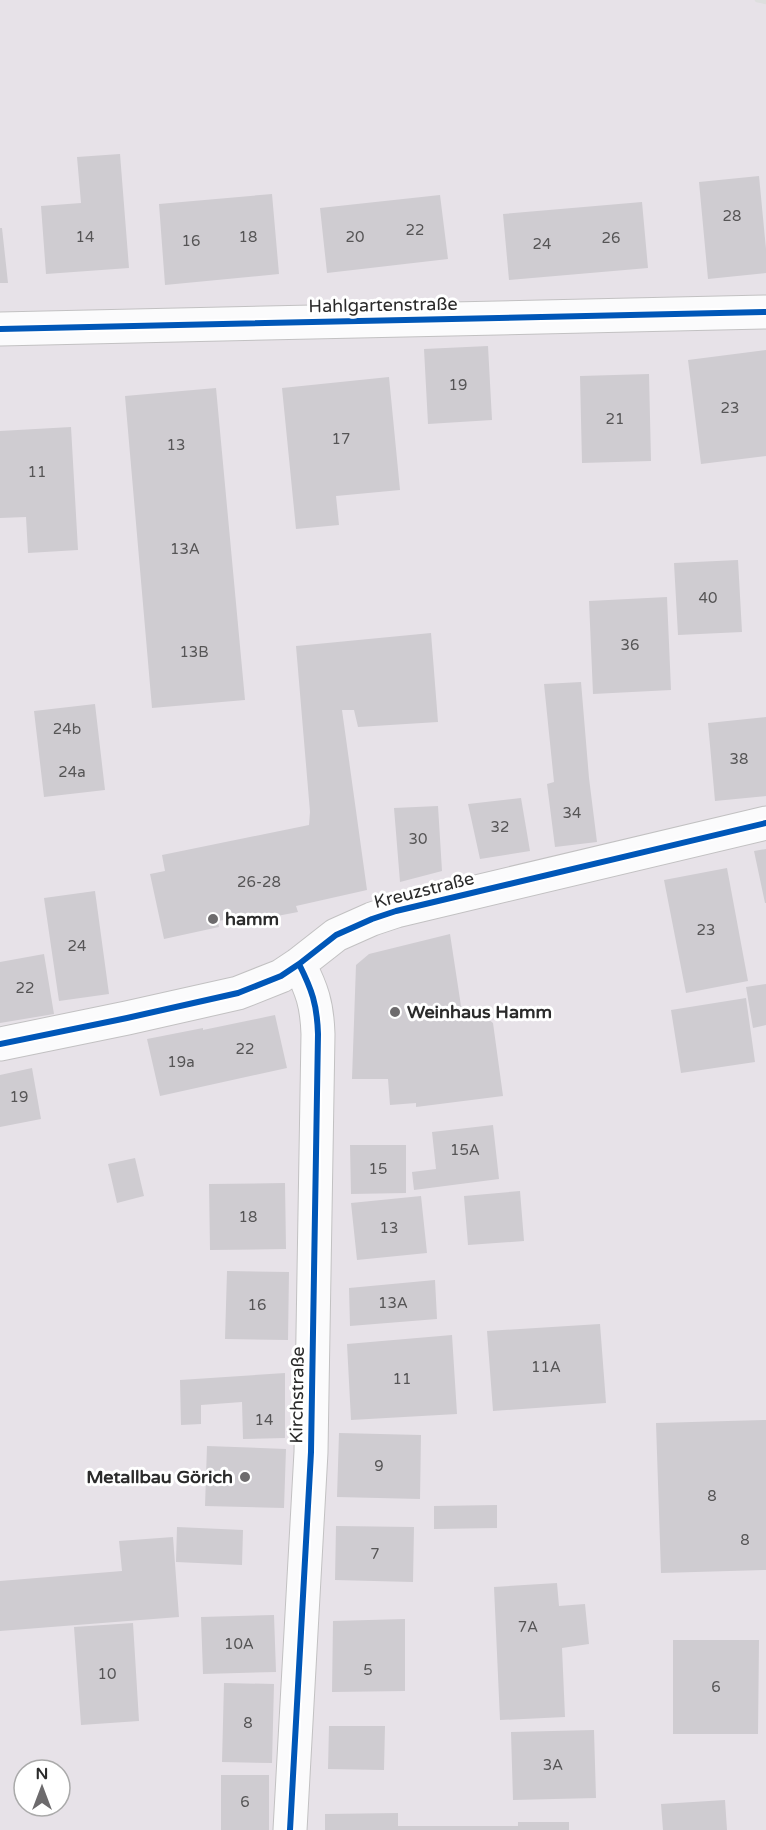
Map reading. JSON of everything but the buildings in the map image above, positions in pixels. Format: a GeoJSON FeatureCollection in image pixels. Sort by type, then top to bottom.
{"type":"FeatureCollection","features":[{"type":"Feature","properties":{"kind":"street","name":"Hahlgartenstraße"},"geometry":{"type":"LineString","coordinates":[[0,329],[766,312]]}},
{"type":"Feature","properties":{"kind":"street","name":"Kreuzstraße"},"geometry":{"type":"LineString","coordinates":[[0,1044],[238,993],[281,976],[336,935],[396,911],[766,823]]}},
{"type":"Feature","properties":{"kind":"street","name":"Kirchstraße"},"geometry":{"type":"LineString","coordinates":[[290,1830],[310,1463],[318,1034],[318,1018],[312,989],[299,964]]}},
{"type":"Feature","properties":{"kind":"railway"},"geometry":{"type":"LineString","coordinates":[[757,0],[766,2]]}},
{"type":"Feature","properties":{"kind":"cycle path"},"geometry":{"type":"LineString","coordinates":[[0,329],[766,312]]}},
{"type":"Feature","properties":{"kind":"cycle path"},"geometry":{"type":"LineString","coordinates":[[0,1044],[238,993],[281,976],[336,935],[396,911],[766,823]]}},
{"type":"Feature","properties":{"kind":"cycle path"},"geometry":{"type":"LineString","coordinates":[[290,1830],[311,1452],[318,1034],[313,998],[299,964]]}},
{"type":"Feature","properties":{"kind":"place","name":"hamm"},"geometry":{"type":"Point","coordinates":[213,919]}},
{"type":"Feature","properties":{"kind":"place","name":"Weinhaus Hamm"},"geometry":{"type":"Point","coordinates":[395,1012]}},
{"type":"Feature","properties":{"kind":"place","name":"Metallbau Görich"},"geometry":{"type":"Point","coordinates":[245,1477]}}]}
